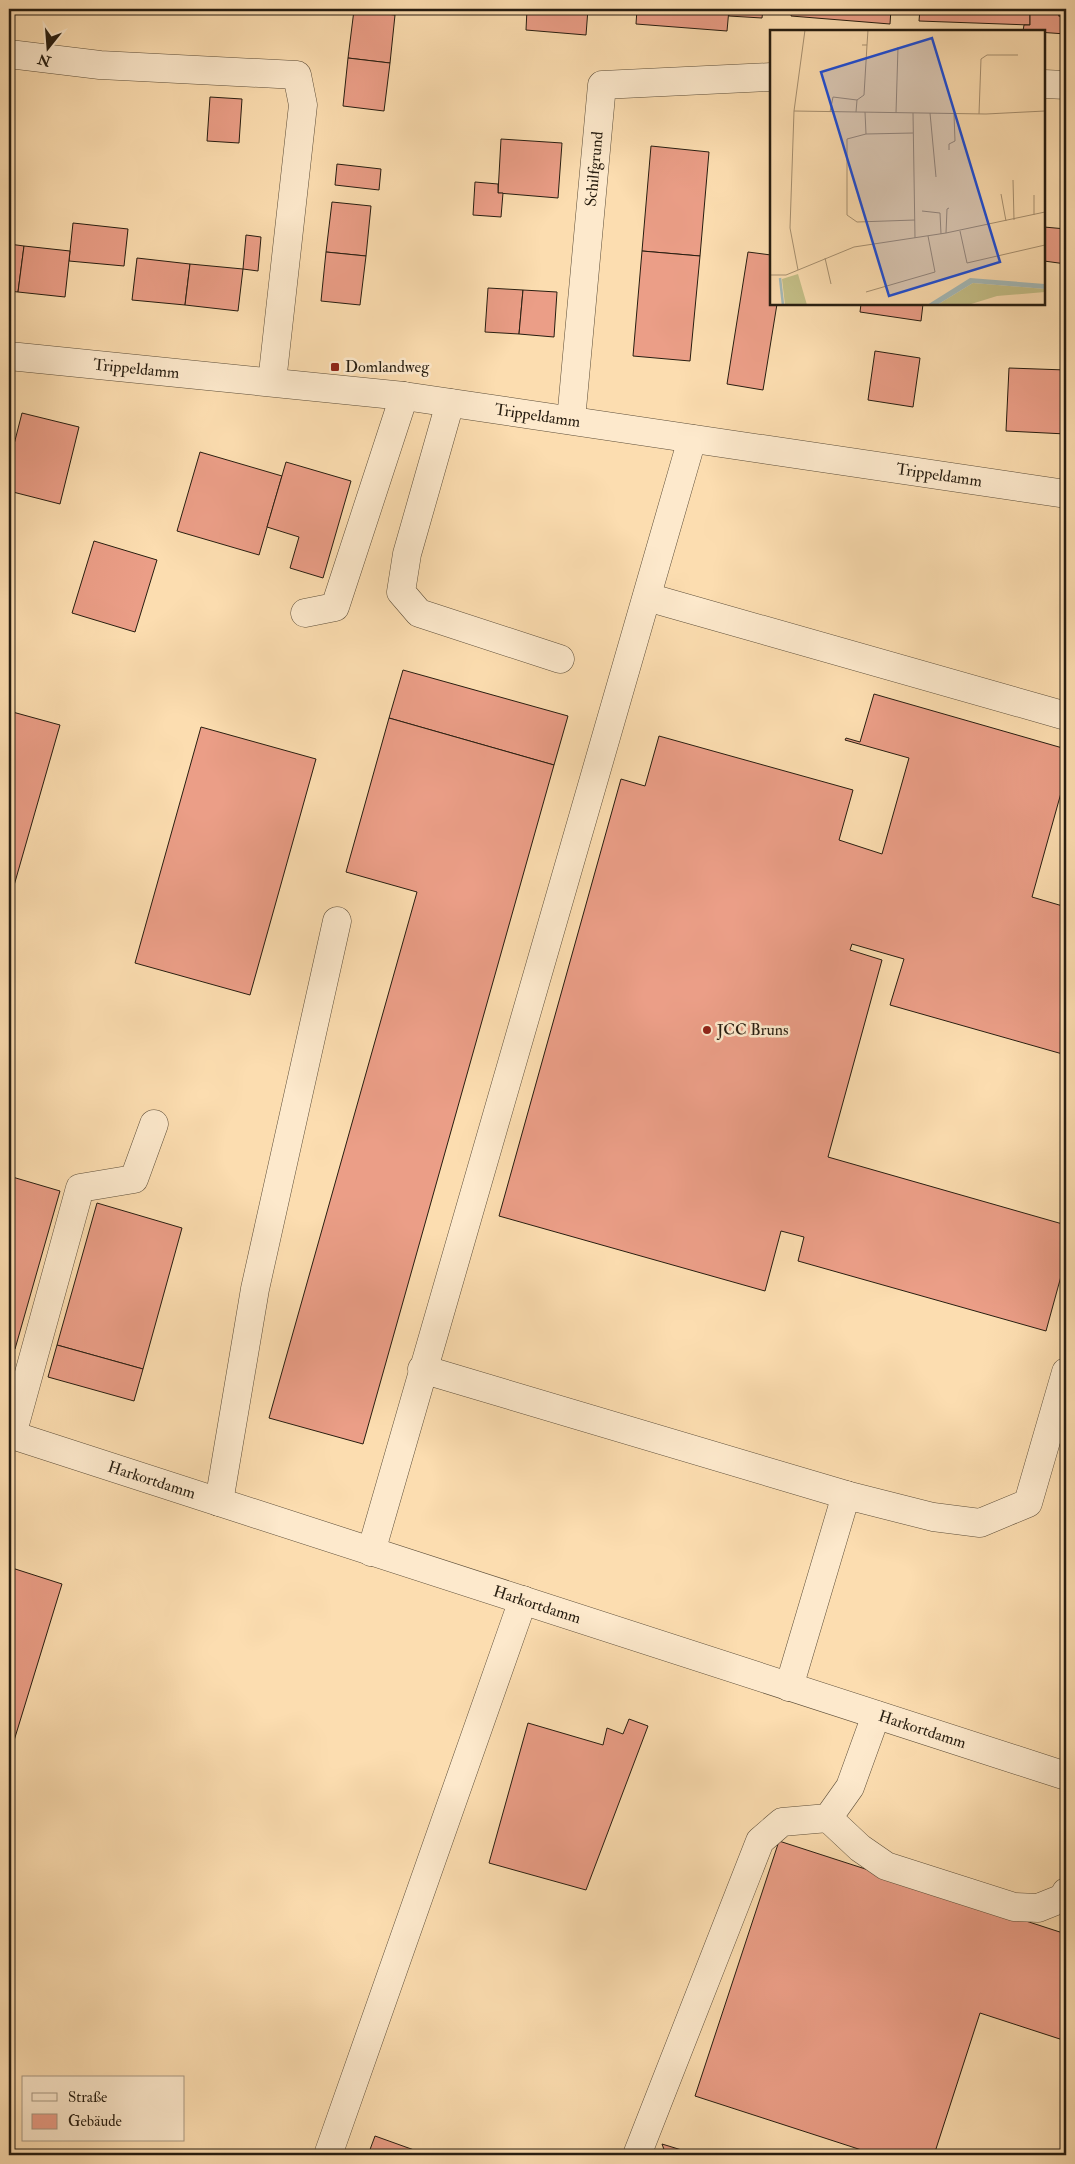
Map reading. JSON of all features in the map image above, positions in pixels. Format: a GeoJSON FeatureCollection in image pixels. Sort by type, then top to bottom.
{"type":"FeatureCollection","features":[{"type":"Feature","properties":{"kind":"street"},"geometry":{"type":"LineString","coordinates":[[9,54],[100,65],[297,75],[303,105],[272,382]]}},
{"type":"Feature","properties":{"kind":"street","name":"Schilfgrund"},"geometry":{"type":"LineString","coordinates":[[571,420],[602,85],[770,77]]}},
{"type":"Feature","properties":{"kind":"street"},"geometry":{"type":"LineString","coordinates":[[1045,84],[1066,85]]}},
{"type":"Feature","properties":{"kind":"street","name":"Trippeldamm"},"geometry":{"type":"LineString","coordinates":[[9,356],[404,396],[1066,494]]}},
{"type":"Feature","properties":{"kind":"street"},"geometry":{"type":"LineString","coordinates":[[305,614],[335,607],[404,396]]}},
{"type":"Feature","properties":{"kind":"street"},"geometry":{"type":"LineString","coordinates":[[450,403],[407,554],[401,592],[419,613],[560,659]]}},
{"type":"Feature","properties":{"kind":"street"},"geometry":{"type":"LineString","coordinates":[[371,1552],[692,439]]}},
{"type":"Feature","properties":{"kind":"street"},"geometry":{"type":"LineString","coordinates":[[647,597],[1066,716]]}},
{"type":"Feature","properties":{"kind":"street"},"geometry":{"type":"LineString","coordinates":[[219,1502],[255,1290],[337,922]]}},
{"type":"Feature","properties":{"kind":"street"},"geometry":{"type":"LineString","coordinates":[[10,1435],[80,1188],[134,1179],[154,1124]]}},
{"type":"Feature","properties":{"kind":"street"},"geometry":{"type":"LineString","coordinates":[[422,1370],[846,1496],[933,1518],[980,1523],[1028,1502],[1066,1372]]}},
{"type":"Feature","properties":{"kind":"street","name":"Harkortdamm"},"geometry":{"type":"LineString","coordinates":[[10,1435],[1066,1776]]}},
{"type":"Feature","properties":{"kind":"street"},"geometry":{"type":"LineString","coordinates":[[789,1687],[846,1496]]}},
{"type":"Feature","properties":{"kind":"street"},"geometry":{"type":"LineString","coordinates":[[328,2155],[523,1600]]}},
{"type":"Feature","properties":{"kind":"street"},"geometry":{"type":"LineString","coordinates":[[828,1818],[850,1787],[876,1715]]}},
{"type":"Feature","properties":{"kind":"street"},"geometry":{"type":"LineString","coordinates":[[637,2155],[760,1841],[782,1822],[828,1818],[860,1848],[886,1866],[1014,1907],[1038,1908],[1063,1898],[1066,1892]]}},
{"type":"Feature","properties":{"kind":"building"},"geometry":{"type":"Polygon","coordinates":[[[89,9],[150,9],[150,13],[89,9]]]}},
{"type":"Feature","properties":{"kind":"building"},"geometry":{"type":"Polygon","coordinates":[[[527,9],[588,9],[586,35],[526,30],[527,9]]]}},
{"type":"Feature","properties":{"kind":"building"},"geometry":{"type":"Polygon","coordinates":[[[637,9],[729,9],[727,31],[636,24],[637,9]]]}},
{"type":"Feature","properties":{"kind":"building"},"geometry":{"type":"Polygon","coordinates":[[[729,9],[763,9],[762,18],[729,16],[729,9]]]}},
{"type":"Feature","properties":{"kind":"building"},"geometry":{"type":"Polygon","coordinates":[[[792,9],[891,9],[890,24],[791,16],[792,9]]]}},
{"type":"Feature","properties":{"kind":"building"},"geometry":{"type":"Polygon","coordinates":[[[920,9],[1030,9],[1030,25],[919,21],[920,9]]]}},
{"type":"Feature","properties":{"kind":"building"},"geometry":{"type":"Polygon","coordinates":[[[1030,9],[1059,9],[1059,16],[1066,16],[1066,34],[1045,33],[1045,30],[1023,30],[1024,25],[1030,25],[1030,9]]]}},
{"type":"Feature","properties":{"kind":"building"},"geometry":{"type":"Polygon","coordinates":[[[1059,9],[1066,9],[1066,16],[1059,16],[1059,9]]]}},
{"type":"Feature","properties":{"kind":"building"},"geometry":{"type":"Polygon","coordinates":[[[354,10],[395,15],[390,63],[348,58],[354,10]]]}},
{"type":"Feature","properties":{"kind":"building"},"geometry":{"type":"Polygon","coordinates":[[[348,58],[390,63],[384,111],[343,106],[348,58]]]}},
{"type":"Feature","properties":{"kind":"building"},"geometry":{"type":"Polygon","coordinates":[[[210,97],[242,99],[239,143],[207,141],[210,97]]]}},
{"type":"Feature","properties":{"kind":"building"},"geometry":{"type":"Polygon","coordinates":[[[501,139],[562,143],[558,198],[498,193],[501,139]]]}},
{"type":"Feature","properties":{"kind":"building"},"geometry":{"type":"Polygon","coordinates":[[[651,146],[709,152],[700,256],[642,251],[651,146]]]}},
{"type":"Feature","properties":{"kind":"building"},"geometry":{"type":"Polygon","coordinates":[[[337,164],[381,169],[379,190],[335,185],[337,164]]]}},
{"type":"Feature","properties":{"kind":"building"},"geometry":{"type":"Polygon","coordinates":[[[475,182],[498,184],[498,193],[503,193],[501,217],[473,215],[475,182]]]}},
{"type":"Feature","properties":{"kind":"building"},"geometry":{"type":"Polygon","coordinates":[[[332,202],[371,206],[366,256],[326,252],[332,202]]]}},
{"type":"Feature","properties":{"kind":"building"},"geometry":{"type":"Polygon","coordinates":[[[73,223],[128,229],[124,266],[69,261],[73,223]]]}},
{"type":"Feature","properties":{"kind":"building"},"geometry":{"type":"Polygon","coordinates":[[[1045,227],[1066,229],[1066,264],[1045,261],[1045,227]]]}},
{"type":"Feature","properties":{"kind":"building"},"geometry":{"type":"Polygon","coordinates":[[[246,235],[261,237],[258,271],[243,269],[246,235]]]}},
{"type":"Feature","properties":{"kind":"building"},"geometry":{"type":"Polygon","coordinates":[[[9,244],[24,246],[18,292],[9,291],[9,244]]]}},
{"type":"Feature","properties":{"kind":"building"},"geometry":{"type":"Polygon","coordinates":[[[24,246],[70,251],[65,297],[18,292],[24,246]]]}},
{"type":"Feature","properties":{"kind":"building"},"geometry":{"type":"Polygon","coordinates":[[[642,251],[700,256],[690,361],[633,356],[642,251]]]}},
{"type":"Feature","properties":{"kind":"building"},"geometry":{"type":"Polygon","coordinates":[[[326,252],[366,256],[360,305],[321,301],[326,252]]]}},
{"type":"Feature","properties":{"kind":"building"},"geometry":{"type":"Polygon","coordinates":[[[748,252],[770,255],[770,305],[777,305],[763,390],[727,384],[748,252]]]}},
{"type":"Feature","properties":{"kind":"building"},"geometry":{"type":"Polygon","coordinates":[[[137,258],[190,264],[185,305],[132,300],[137,258]]]}},
{"type":"Feature","properties":{"kind":"building"},"geometry":{"type":"Polygon","coordinates":[[[190,264],[243,269],[238,311],[185,305],[190,264]]]}},
{"type":"Feature","properties":{"kind":"building"},"geometry":{"type":"Polygon","coordinates":[[[488,288],[523,290],[519,334],[485,332],[488,288]]]}},
{"type":"Feature","properties":{"kind":"building"},"geometry":{"type":"Polygon","coordinates":[[[523,290],[557,292],[554,337],[519,334],[523,290]]]}},
{"type":"Feature","properties":{"kind":"building"},"geometry":{"type":"Polygon","coordinates":[[[861,305],[923,305],[921,321],[860,312],[861,305]]]}},
{"type":"Feature","properties":{"kind":"building"},"geometry":{"type":"Polygon","coordinates":[[[875,351],[920,358],[913,407],[868,400],[875,351]]]}},
{"type":"Feature","properties":{"kind":"building"},"geometry":{"type":"Polygon","coordinates":[[[1009,368],[1066,370],[1066,434],[1006,431],[1009,368]]]}},
{"type":"Feature","properties":{"kind":"building"},"geometry":{"type":"Polygon","coordinates":[[[22,413],[79,427],[60,504],[9,491],[9,464],[22,413]]]}},
{"type":"Feature","properties":{"kind":"building"},"geometry":{"type":"Polygon","coordinates":[[[200,452],[282,476],[259,555],[177,531],[200,452]]]}},
{"type":"Feature","properties":{"kind":"building"},"geometry":{"type":"Polygon","coordinates":[[[286,462],[351,481],[323,578],[290,568],[299,537],[267,527],[286,462]]]}},
{"type":"Feature","properties":{"kind":"building"},"geometry":{"type":"Polygon","coordinates":[[[94,541],[157,560],[135,632],[72,613],[94,541]]]}},
{"type":"Feature","properties":{"kind":"building"},"geometry":{"type":"Polygon","coordinates":[[[403,670],[568,716],[554,765],[389,718],[403,670]]]}},
{"type":"Feature","properties":{"kind":"building","name":"JCC Bruns"},"geometry":{"type":"Polygon","coordinates":[[[874,694],[1066,749],[1066,775],[1032,897],[1066,907],[1066,1055],[890,1005],[904,959],[852,944],[850,950],[882,960],[828,1157],[1066,1225],[1066,1258],[1046,1331],[798,1261],[804,1237],[781,1231],[765,1291],[499,1216],[621,779],[645,786],[659,736],[853,790],[839,840],[882,854],[909,758],[845,740],[846,738],[860,742],[874,694]]]}},
{"type":"Feature","properties":{"kind":"building"},"geometry":{"type":"Polygon","coordinates":[[[9,711],[60,725],[11,896],[9,895],[9,711]]]}},
{"type":"Feature","properties":{"kind":"building"},"geometry":{"type":"Polygon","coordinates":[[[389,718],[554,765],[363,1444],[269,1418],[417,892],[346,872],[389,718]]]}},
{"type":"Feature","properties":{"kind":"building"},"geometry":{"type":"Polygon","coordinates":[[[201,727],[316,759],[250,995],[135,963],[201,727]]]}},
{"type":"Feature","properties":{"kind":"building"},"geometry":{"type":"Polygon","coordinates":[[[9,1176],[60,1191],[15,1349],[9,1347],[9,1176]]]}},
{"type":"Feature","properties":{"kind":"building"},"geometry":{"type":"Polygon","coordinates":[[[97,1203],[182,1228],[143,1369],[57,1345],[97,1203]]]}},
{"type":"Feature","properties":{"kind":"building"},"geometry":{"type":"Polygon","coordinates":[[[57,1345],[143,1369],[134,1401],[48,1377],[57,1345]]]}},
{"type":"Feature","properties":{"kind":"building"},"geometry":{"type":"Polygon","coordinates":[[[9,1567],[62,1584],[9,1757],[9,1567]]]}},
{"type":"Feature","properties":{"kind":"building"},"geometry":{"type":"Polygon","coordinates":[[[629,1719],[648,1726],[586,1890],[489,1863],[528,1723],[603,1745],[607,1728],[623,1734],[629,1719]]]}},
{"type":"Feature","properties":{"kind":"building"},"geometry":{"type":"Polygon","coordinates":[[[779,1841],[1066,1934],[1066,2041],[980,2013],[934,2155],[877,2155],[695,2096],[779,1841]]]}},
{"type":"Feature","properties":{"kind":"building"},"geometry":{"type":"Polygon","coordinates":[[[375,2136],[428,2155],[368,2155],[375,2136]]]}},
{"type":"Feature","properties":{"kind":"building"},"geometry":{"type":"Polygon","coordinates":[[[662,2144],[698,2155],[666,2155],[662,2144]]]}},
{"type":"Feature","properties":{"kind":"place","name":"Domlandweg"},"geometry":{"type":"Point","coordinates":[335,367]}},
{"type":"Feature","properties":{"kind":"place","name":"JCC Bruns"},"geometry":{"type":"Point","coordinates":[707,1030]}}]}
